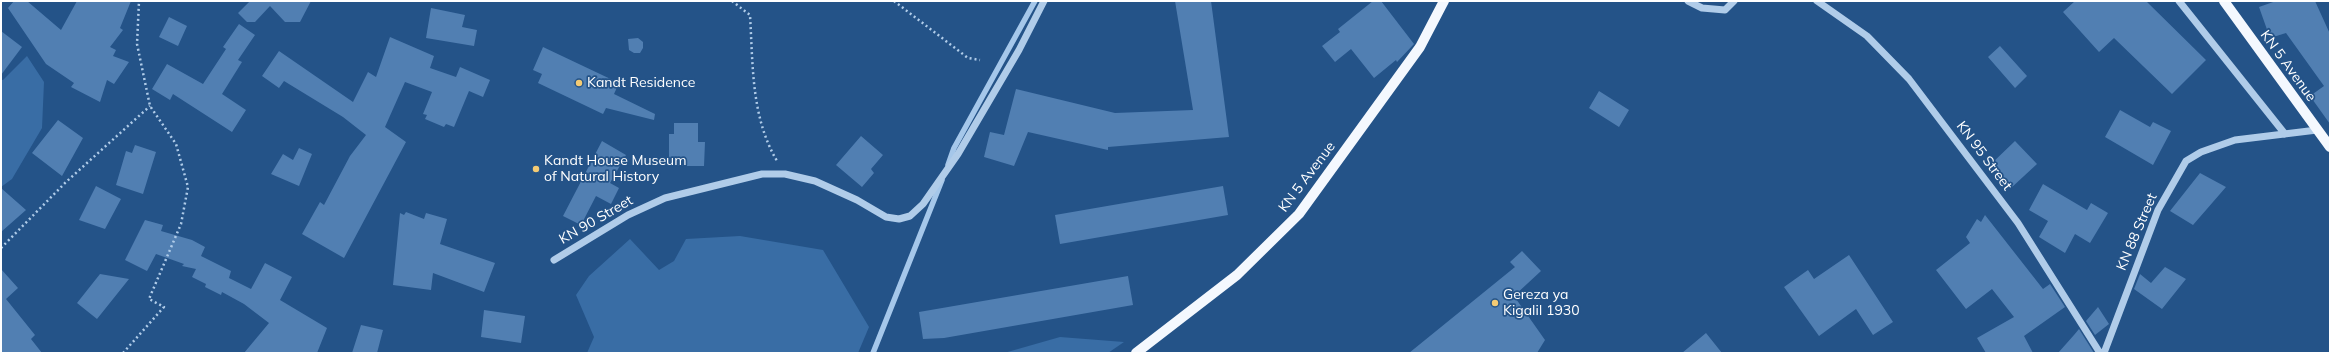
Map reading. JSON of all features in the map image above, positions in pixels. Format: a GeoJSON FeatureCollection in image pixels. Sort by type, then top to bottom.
{"type":"FeatureCollection","features":[{"type":"Feature","properties":{"kind":"main road","name":"KN 5 Avenue"},"geometry":{"type":"LineString","coordinates":[[1136,353],[1237,275],[1299,214],[1420,47],[1444,1]]}},
{"type":"Feature","properties":{"kind":"main road","name":"KN 5 Avenue"},"geometry":{"type":"LineString","coordinates":[[2224,1],[2232,6],[2330,147]]}},
{"type":"Feature","properties":{"kind":"street","name":"KN 90 Street"},"geometry":{"type":"LineString","coordinates":[[554,260],[628,215],[665,198],[762,174],[785,174],[815,182],[857,200],[886,217],[899,219],[910,216],[923,204],[958,154],[1019,50],[1044,1]]}},
{"type":"Feature","properties":{"kind":"street"},"geometry":{"type":"LineString","coordinates":[[1688,1],[1702,8],[1724,10],[1734,1]]}},
{"type":"Feature","properties":{"kind":"street","name":"KN 95 Street"},"geometry":{"type":"LineString","coordinates":[[1817,1],[1867,36],[1909,80],[2018,223],[2100,353]]}},
{"type":"Feature","properties":{"kind":"street"},"geometry":{"type":"LineString","coordinates":[[2179,1],[2285,134]]}},
{"type":"Feature","properties":{"kind":"street","name":"KN 88 Street"},"geometry":{"type":"LineString","coordinates":[[2104,353],[2158,210],[2186,161],[2201,152],[2235,140],[2317,130]]}},
{"type":"Feature","properties":{"kind":"path"},"geometry":{"type":"LineString","coordinates":[[123,353],[164,307],[149,299],[181,224],[188,187],[176,144],[150,106],[137,44],[139,1]]}},
{"type":"Feature","properties":{"kind":"path"},"geometry":{"type":"LineString","coordinates":[[732,1],[750,15],[754,82],[758,118],[771,151],[785,174]]}},
{"type":"Feature","properties":{"kind":"path"},"geometry":{"type":"LineString","coordinates":[[894,1],[968,58],[980,60]]}},
{"type":"Feature","properties":{"kind":"path"},"geometry":{"type":"LineString","coordinates":[[1,248],[66,182],[150,106]]}},
{"type":"Feature","properties":{"kind":"shaded area"},"geometry":{"type":"Polygon","coordinates":[[[27,56],[44,82],[42,128],[12,179],[1,187],[1,80],[3,80],[27,56]]]}},
{"type":"Feature","properties":{"kind":"shaded area"},"geometry":{"type":"Polygon","coordinates":[[[740,236],[823,250],[869,327],[858,353],[587,353],[594,337],[576,295],[589,276],[630,239],[659,270],[674,261],[686,239],[740,236]]]}},
{"type":"Feature","properties":{"kind":"shaded area"},"geometry":{"type":"Polygon","coordinates":[[[1060,337],[1124,342],[1108,353],[1004,353],[1060,337]]]}},
{"type":"Feature","properties":{"kind":"building"},"geometry":{"type":"Polygon","coordinates":[[[14,1],[27,1],[61,30],[77,1],[131,1],[120,28],[123,30],[110,47],[116,50],[113,56],[129,62],[114,84],[107,80],[100,102],[71,87],[74,83],[46,64],[8,8],[14,1]]]}},
{"type":"Feature","properties":{"kind":"building"},"geometry":{"type":"Polygon","coordinates":[[[250,1],[311,1],[300,22],[285,22],[270,6],[255,22],[247,22],[238,13],[250,1]]]}},
{"type":"Feature","properties":{"kind":"building"},"geometry":{"type":"Polygon","coordinates":[[[1175,1],[1211,1],[1229,137],[1108,147],[1108,150],[1028,132],[1014,166],[984,157],[990,132],[1004,135],[1016,89],[1115,113],[1193,110],[1175,1]]]}},
{"type":"Feature","properties":{"kind":"building"},"geometry":{"type":"Polygon","coordinates":[[[1373,1],[1381,1],[1414,44],[1397,62],[1396,60],[1374,78],[1351,49],[1335,62],[1322,46],[1340,32],[1338,29],[1373,1]]]}},
{"type":"Feature","properties":{"kind":"building"},"geometry":{"type":"Polygon","coordinates":[[[2075,1],[2146,1],[2206,60],[2172,94],[2114,38],[2099,52],[2063,12],[2075,1]]]}},
{"type":"Feature","properties":{"kind":"building"},"geometry":{"type":"Polygon","coordinates":[[[2276,1],[2315,1],[2330,34],[2330,124],[2310,96],[2324,86],[2286,33],[2270,38],[2259,7],[2276,1]]]}},
{"type":"Feature","properties":{"kind":"building"},"geometry":{"type":"Polygon","coordinates":[[[431,8],[465,15],[462,27],[477,30],[474,46],[426,38],[431,8]]]}},
{"type":"Feature","properties":{"kind":"building"},"geometry":{"type":"Polygon","coordinates":[[[169,17],[187,26],[178,46],[159,37],[169,17]]]}},
{"type":"Feature","properties":{"kind":"building"},"geometry":{"type":"Polygon","coordinates":[[[239,24],[255,35],[238,60],[242,62],[222,94],[246,110],[232,132],[173,94],[170,100],[152,89],[167,64],[203,84],[226,49],[223,47],[239,24]]]}},
{"type":"Feature","properties":{"kind":"building"},"geometry":{"type":"Polygon","coordinates":[[[1,31],[22,47],[1,75],[1,31]]]}},
{"type":"Feature","properties":{"kind":"building"},"geometry":{"type":"Polygon","coordinates":[[[390,37],[434,56],[430,68],[456,77],[460,67],[490,80],[483,97],[469,91],[454,127],[446,124],[444,127],[425,119],[427,115],[423,114],[432,92],[405,82],[385,127],[406,142],[344,258],[302,234],[320,202],[324,205],[350,156],[366,135],[343,117],[284,81],[279,88],[262,76],[279,51],[353,102],[368,72],[376,77],[390,37]]]}},
{"type":"Feature","properties":{"kind":"building"},"geometry":{"type":"Polygon","coordinates":[[[638,38],[643,42],[643,48],[640,53],[634,53],[629,50],[628,39],[638,38]]]}},
{"type":"Feature","properties":{"kind":"building"},"geometry":{"type":"Polygon","coordinates":[[[2000,46],[2027,76],[2015,88],[1988,57],[2000,46]]]}},
{"type":"Feature","properties":{"kind":"building","name":"Kandt Residence"},"geometry":{"type":"Polygon","coordinates":[[[543,47],[619,83],[614,94],[655,114],[654,120],[606,108],[603,114],[538,83],[542,74],[533,70],[543,47]]]}},
{"type":"Feature","properties":{"kind":"building"},"geometry":{"type":"Polygon","coordinates":[[[1599,91],[1629,110],[1619,127],[1589,108],[1599,91]]]}},
{"type":"Feature","properties":{"kind":"building"},"geometry":{"type":"Polygon","coordinates":[[[2120,110],[2150,127],[2153,122],[2171,131],[2153,165],[2105,137],[2120,110]]]}},
{"type":"Feature","properties":{"kind":"building"},"geometry":{"type":"Polygon","coordinates":[[[58,120],[83,138],[62,176],[32,153],[58,120]]]}},
{"type":"Feature","properties":{"kind":"building"},"geometry":{"type":"Polygon","coordinates":[[[674,123],[698,123],[698,142],[705,142],[704,166],[669,166],[669,134],[674,134],[674,123]]]}},
{"type":"Feature","properties":{"kind":"building"},"geometry":{"type":"Polygon","coordinates":[[[861,136],[883,155],[871,169],[874,173],[862,187],[836,165],[861,136]]]}},
{"type":"Feature","properties":{"kind":"building"},"geometry":{"type":"Polygon","coordinates":[[[602,141],[626,155],[610,183],[619,188],[611,204],[596,196],[581,225],[563,216],[602,141]]]}},
{"type":"Feature","properties":{"kind":"building"},"geometry":{"type":"Polygon","coordinates":[[[2015,141],[2037,164],[2011,188],[1990,165],[2015,141]]]}},
{"type":"Feature","properties":{"kind":"building"},"geometry":{"type":"Polygon","coordinates":[[[135,145],[156,152],[143,194],[116,185],[126,151],[132,153],[135,145]]]}},
{"type":"Feature","properties":{"kind":"building"},"geometry":{"type":"Polygon","coordinates":[[[299,148],[312,154],[299,186],[271,174],[283,154],[293,160],[299,148]]]}},
{"type":"Feature","properties":{"kind":"building"},"geometry":{"type":"Polygon","coordinates":[[[2200,173],[2226,187],[2193,225],[2170,211],[2200,173]]]}},
{"type":"Feature","properties":{"kind":"building"},"geometry":{"type":"Polygon","coordinates":[[[2043,184],[2087,210],[2091,203],[2108,213],[2090,243],[2075,234],[2065,253],[2039,237],[2048,221],[2029,210],[2043,184]]]}},
{"type":"Feature","properties":{"kind":"building"},"geometry":{"type":"Polygon","coordinates":[[[96,186],[121,199],[105,229],[79,220],[96,186]]]}},
{"type":"Feature","properties":{"kind":"building"},"geometry":{"type":"Polygon","coordinates":[[[1223,186],[1228,215],[1060,244],[1055,215],[1223,186]]]}},
{"type":"Feature","properties":{"kind":"building"},"geometry":{"type":"Polygon","coordinates":[[[1,188],[26,210],[1,232],[1,188]]]}},
{"type":"Feature","properties":{"kind":"building"},"geometry":{"type":"Polygon","coordinates":[[[406,212],[424,219],[426,213],[447,219],[440,244],[495,263],[484,292],[433,273],[431,290],[393,285],[400,213],[404,215],[406,212]]]}},
{"type":"Feature","properties":{"kind":"building"},"geometry":{"type":"Polygon","coordinates":[[[1985,215],[2043,289],[2050,284],[2065,307],[2024,336],[2033,353],[1986,353],[1977,338],[2014,317],[1992,289],[1966,309],[1936,270],[1970,243],[1966,237],[1977,219],[1981,222],[1985,215]]]}},
{"type":"Feature","properties":{"kind":"building"},"geometry":{"type":"Polygon","coordinates":[[[145,220],[163,225],[161,231],[192,240],[205,247],[201,256],[231,271],[229,278],[251,289],[265,263],[292,277],[280,300],[327,328],[317,353],[244,353],[269,323],[244,304],[222,292],[221,295],[205,287],[206,284],[192,277],[196,269],[182,266],[184,264],[156,254],[147,271],[125,260],[145,220]]]}},
{"type":"Feature","properties":{"kind":"building","name":"Gereza ya KigaliI 1930"},"geometry":{"type":"Polygon","coordinates":[[[1522,251],[1541,271],[1514,296],[1545,340],[1537,353],[1409,353],[1515,267],[1510,262],[1522,251]]]}},
{"type":"Feature","properties":{"kind":"building"},"geometry":{"type":"Polygon","coordinates":[[[1849,255],[1893,322],[1873,335],[1856,309],[1819,336],[1784,287],[1808,270],[1814,279],[1849,255]]]}},
{"type":"Feature","properties":{"kind":"building"},"geometry":{"type":"Polygon","coordinates":[[[2165,267],[2186,279],[2162,309],[2134,289],[2140,274],[2151,283],[2165,267]]]}},
{"type":"Feature","properties":{"kind":"building"},"geometry":{"type":"Polygon","coordinates":[[[1,269],[18,288],[6,299],[35,335],[31,339],[42,353],[1,353],[1,269]]]}},
{"type":"Feature","properties":{"kind":"building"},"geometry":{"type":"Polygon","coordinates":[[[100,274],[129,279],[97,319],[77,303],[100,274]]]}},
{"type":"Feature","properties":{"kind":"building"},"geometry":{"type":"Polygon","coordinates":[[[1128,276],[1133,305],[944,338],[923,339],[919,312],[1128,276]]]}},
{"type":"Feature","properties":{"kind":"building"},"geometry":{"type":"Polygon","coordinates":[[[2098,307],[2109,324],[2095,335],[2086,321],[2098,307]]]}},
{"type":"Feature","properties":{"kind":"building"},"geometry":{"type":"Polygon","coordinates":[[[484,310],[525,316],[521,343],[481,337],[484,310]]]}},
{"type":"Feature","properties":{"kind":"building"},"geometry":{"type":"Polygon","coordinates":[[[361,325],[383,330],[377,353],[352,353],[361,325]]]}},
{"type":"Feature","properties":{"kind":"building"},"geometry":{"type":"Polygon","coordinates":[[[2079,329],[2094,353],[2058,353],[2074,335],[2079,329]]]}},
{"type":"Feature","properties":{"kind":"building"},"geometry":{"type":"Polygon","coordinates":[[[1706,333],[1722,353],[1682,353],[1706,333]]]}},
{"type":"Feature","properties":{"kind":"waterway"},"geometry":{"type":"LineString","coordinates":[[948,165],[954,148],[1035,1]]}},
{"type":"Feature","properties":{"kind":"waterway"},"geometry":{"type":"LineString","coordinates":[[873,353],[942,180]]}},
{"type":"Feature","properties":{"kind":"place","name":"Kandt Residence"},"geometry":{"type":"Point","coordinates":[579,83]}},
{"type":"Feature","properties":{"kind":"place","name":"Kandt House Museum of Natural History"},"geometry":{"type":"Point","coordinates":[536,169]}},
{"type":"Feature","properties":{"kind":"place","name":"Gereza ya KigaliI 1930"},"geometry":{"type":"Point","coordinates":[1495,303]}}]}
